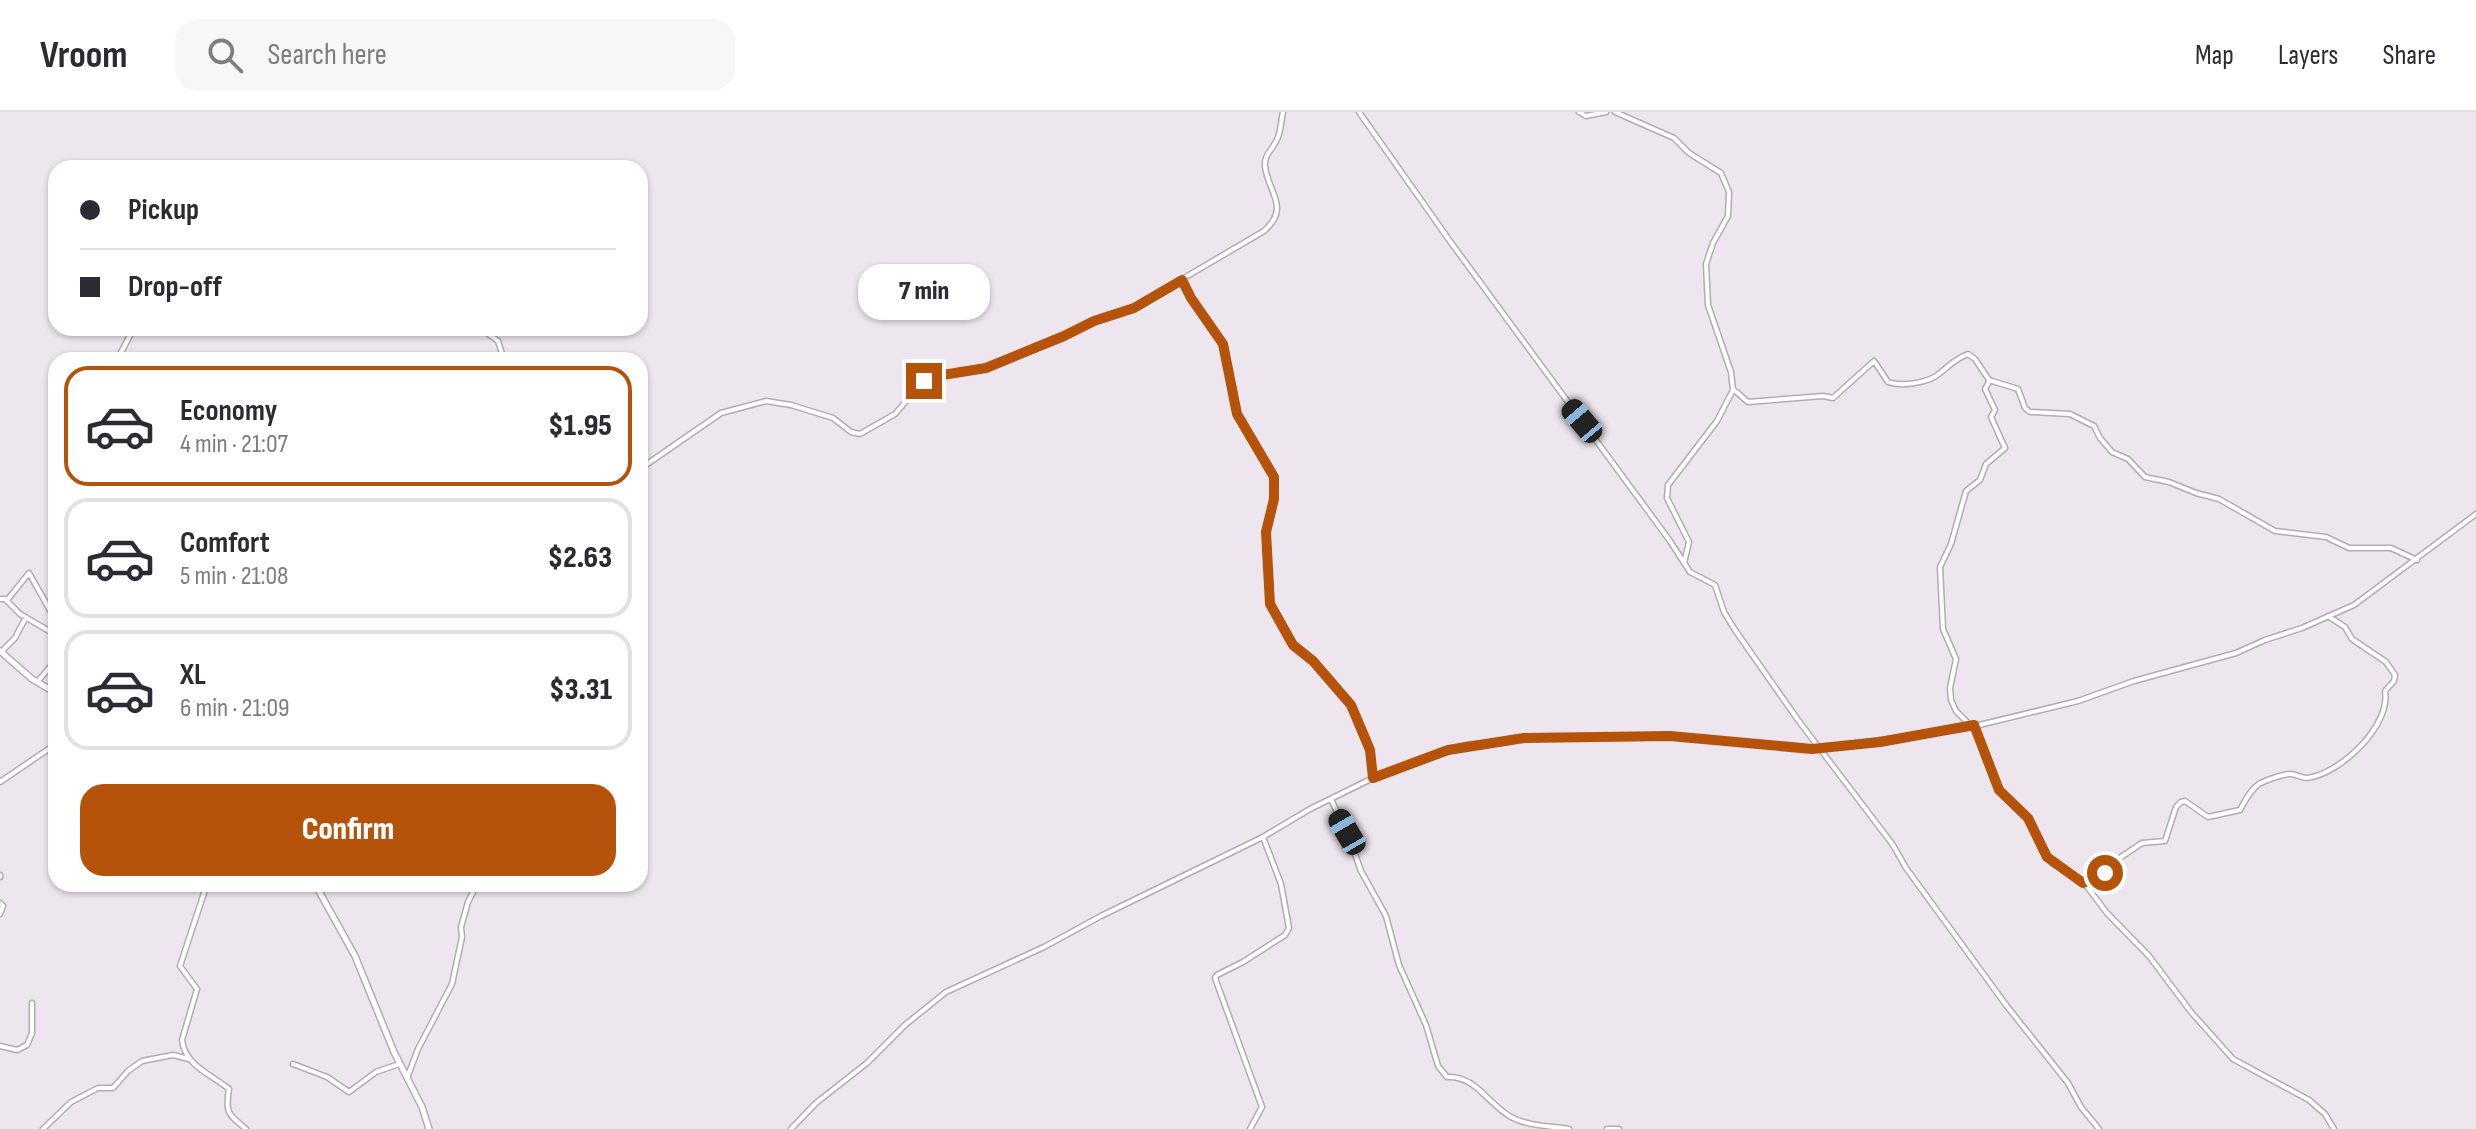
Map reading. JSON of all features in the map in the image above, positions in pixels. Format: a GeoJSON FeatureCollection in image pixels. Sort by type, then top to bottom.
{"type":"FeatureCollection","features":[{"type":"Feature","properties":{"kind":"street"},"geometry":{"type":"LineString","coordinates":[[648,463],[721,413],[766,401],[833,418],[851,432],[860,434],[895,414],[926,378],[986,368],[1094,321],[1134,308],[1264,231],[1272,222],[1278,207],[1265,162],[1278,138],[1283,112]]}},
{"type":"Feature","properties":{"kind":"street"},"geometry":{"type":"LineString","coordinates":[[1359,112],[1684,563],[1694,575],[1715,585],[1727,619],[2099,1129]]}},
{"type":"Feature","properties":{"kind":"street"},"geometry":{"type":"LineString","coordinates":[[1579,112],[1586,116],[1606,112]]}},
{"type":"Feature","properties":{"kind":"street"},"geometry":{"type":"LineString","coordinates":[[1615,112],[1674,138],[1689,153],[1721,173],[1729,192],[1728,216],[1706,264],[1708,305],[1731,372],[1733,389],[1717,421],[1668,485],[1667,498],[1689,542],[1684,563]]}},
{"type":"Feature","properties":{"kind":"street"},"geometry":{"type":"LineString","coordinates":[[1182,280],[1223,344],[1237,414],[1274,477],[1274,499],[1266,532],[1270,604],[1293,645],[1313,661],[1351,705],[1370,750],[1373,778]]}},
{"type":"Feature","properties":{"kind":"street"},"geometry":{"type":"LineString","coordinates":[[491,336],[498,341],[501,352]]}},
{"type":"Feature","properties":{"kind":"street"},"geometry":{"type":"LineString","coordinates":[[1733,389],[1748,402],[1823,396],[1833,398],[1874,361],[1888,382],[1908,384],[1938,375],[1949,363],[1968,354],[1990,380],[2018,389],[2025,408],[2030,412],[2070,414],[2094,426],[2112,452],[2128,459],[2145,477],[2219,499],[2278,531],[2326,537],[2349,548],[2391,548],[2417,560]]}},
{"type":"Feature","properties":{"kind":"street"},"geometry":{"type":"LineString","coordinates":[[1990,380],[1985,389],[1995,410],[1991,417],[2005,448],[1986,464],[1980,480],[1966,491],[1951,544],[1940,567],[1943,629],[1956,659],[1950,688],[1956,711],[1973,726],[1999,790],[2028,818],[2047,857],[2083,883],[2149,956],[2191,1012],[2228,1054],[2240,1064],[2309,1100],[2325,1114],[2334,1129]]}},
{"type":"Feature","properties":{"kind":"street"},"geometry":{"type":"LineString","coordinates":[[791,1129],[816,1103],[867,1063],[905,1025],[946,992],[1027,956],[1373,778],[1448,750],[1524,738],[1670,736],[1821,748],[1880,742],[1911,734],[1973,726],[2078,701],[2168,671],[2236,653],[2328,616],[2354,605],[2476,514]]}},
{"type":"Feature","properties":{"kind":"street"},"geometry":{"type":"LineString","coordinates":[[48,607],[29,573],[3,600],[48,630]]}},
{"type":"Feature","properties":{"kind":"street"},"geometry":{"type":"LineString","coordinates":[[2083,883],[2101,876],[2142,843],[2165,841],[2176,807],[2181,802],[2185,801],[2208,817],[2240,810],[2247,797],[2262,783],[2289,774],[2307,778],[2323,772],[2342,764],[2365,742],[2377,724],[2386,700],[2385,691],[2395,675],[2386,662],[2352,639],[2345,627],[2328,616]]}},
{"type":"Feature","properties":{"kind":"street"},"geometry":{"type":"LineString","coordinates":[[26,617],[15,638],[0,652],[48,688]]}},
{"type":"Feature","properties":{"kind":"street"},"geometry":{"type":"LineString","coordinates":[[37,682],[48,669]]}},
{"type":"Feature","properties":{"kind":"street"},"geometry":{"type":"LineString","coordinates":[[0,782],[48,749]]}},
{"type":"Feature","properties":{"kind":"street"},"geometry":{"type":"LineString","coordinates":[[1331,799],[1361,871],[1386,916],[1399,965],[1426,1025],[1440,1071],[1447,1077],[1458,1076],[1472,1084],[1513,1119],[1569,1129]]}},
{"type":"Feature","properties":{"kind":"street"},"geometry":{"type":"LineString","coordinates":[[1250,1129],[1262,1107],[1215,977],[1279,939],[1289,928],[1281,884],[1263,837]]}},
{"type":"Feature","properties":{"kind":"street"},"geometry":{"type":"LineString","coordinates":[[204,892],[180,966],[197,989],[182,1040],[183,1046],[190,1060],[229,1089],[228,1113],[246,1129]]}},
{"type":"Feature","properties":{"kind":"street"},"geometry":{"type":"LineString","coordinates":[[319,892],[359,965],[429,1129]]}},
{"type":"Feature","properties":{"kind":"street"},"geometry":{"type":"LineString","coordinates":[[407,1078],[413,1059],[452,984],[462,937],[461,927],[473,892]]}},
{"type":"Feature","properties":{"kind":"street"},"geometry":{"type":"LineString","coordinates":[[0,903],[3,906],[0,914]]}},
{"type":"Feature","properties":{"kind":"street"},"geometry":{"type":"LineString","coordinates":[[0,1046],[17,1050],[27,1045],[32,1033],[32,1003]]}},
{"type":"Feature","properties":{"kind":"street"},"geometry":{"type":"LineString","coordinates":[[43,1129],[71,1102],[98,1088],[113,1088],[136,1063],[164,1056],[190,1060]]}},
{"type":"Feature","properties":{"kind":"street"},"geometry":{"type":"LineString","coordinates":[[293,1064],[327,1077],[349,1092],[376,1072],[399,1064]]}},
{"type":"Feature","properties":{"kind":"street"},"geometry":{"type":"LineString","coordinates":[[1607,1129],[1619,1129]]}},
{"type":"Feature","properties":{"kind":"route"},"geometry":{"type":"LineString","coordinates":[[924,381],[930,377],[986,368],[1094,321],[1134,308],[1182,280],[1223,344],[1237,414],[1274,477],[1274,499],[1266,532],[1270,604],[1293,645],[1313,661],[1351,705],[1370,750],[1373,778],[1465,745],[1524,738],[1670,736],[1812,749],[1880,742],[1974,725],[1999,790],[2028,818],[2043,852],[2052,863],[2083,883],[2105,873]]}}]}
